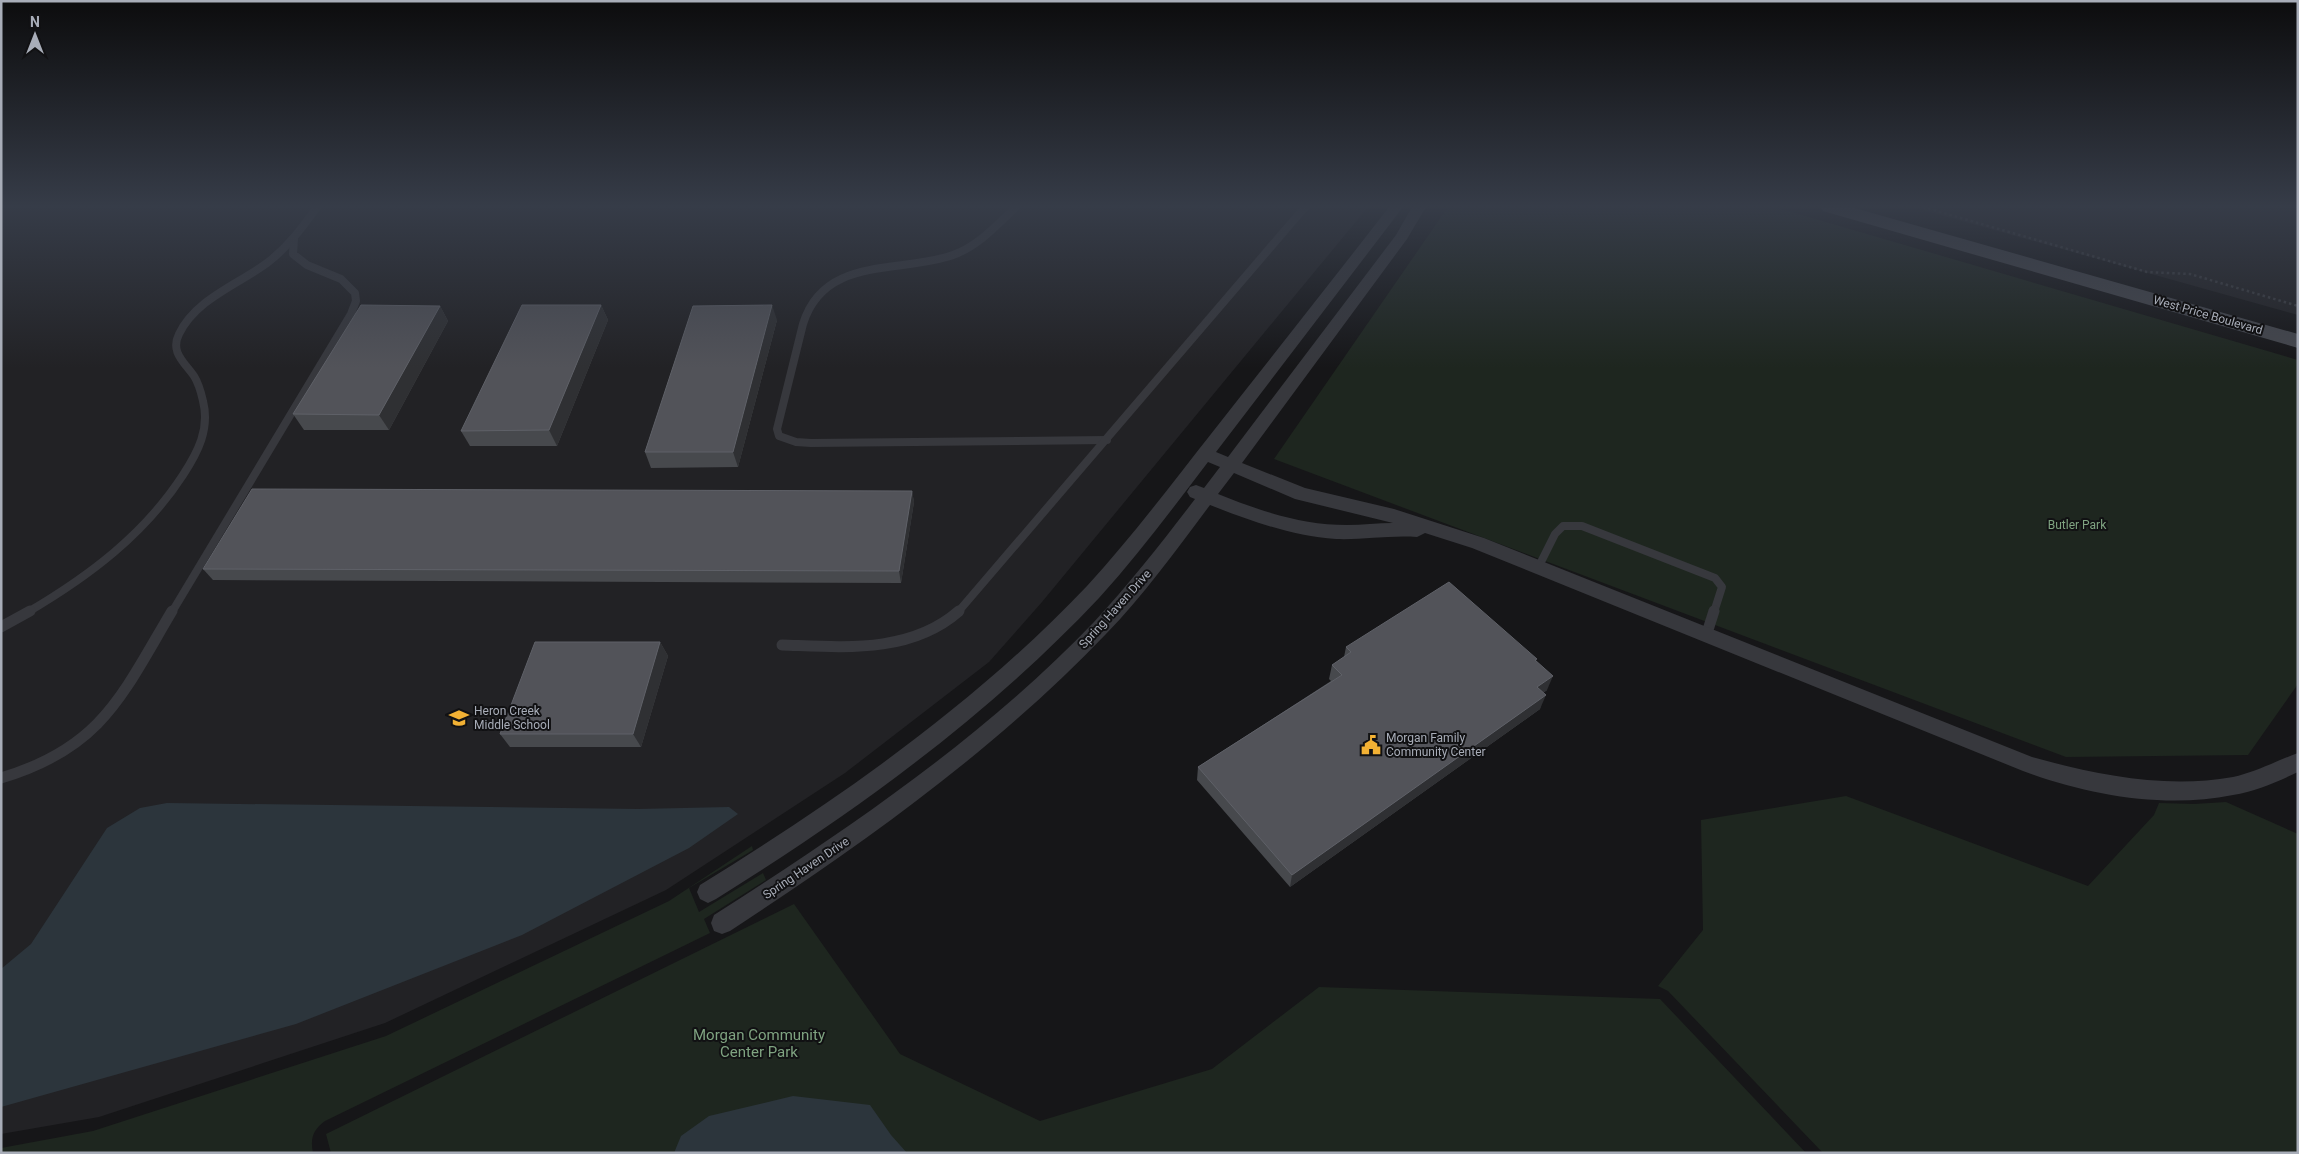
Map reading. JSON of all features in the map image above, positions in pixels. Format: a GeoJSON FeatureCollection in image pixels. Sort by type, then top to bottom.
{"type":"FeatureCollection","features":[{"type":"Feature","properties":{"kind":"street"},"geometry":{"type":"LineString","coordinates":[[708,892],[786,844],[879,780],[950,726],[1017,668],[1076,610],[1107,576],[1205,454],[1354,261]]}},
{"type":"Feature","properties":{"kind":"street","name":"Spring Haven Drive"},"geometry":{"type":"LineString","coordinates":[[722,923],[887,813],[968,751],[1041,686],[1100,628],[1146,577],[1383,261]]}},
{"type":"Feature","properties":{"kind":"street","name":"West Price Boulevard"},"geometry":{"type":"LineString","coordinates":[[2029,261],[2298,341]]}},
{"type":"Feature","properties":{"kind":"street"},"geometry":{"type":"LineString","coordinates":[[1205,454],[1301,494],[1394,516],[1478,543],[2030,765],[2068,776],[2148,790],[2209,790],[2248,784],[2277,774],[2298,762]]}},
{"type":"Feature","properties":{"kind":"street"},"geometry":{"type":"LineString","coordinates":[[1180,485],[1271,521],[1318,531],[1347,532],[1408,529],[1443,532]]}},
{"type":"Feature","properties":{"kind":"lane"},"geometry":{"type":"LineString","coordinates":[[1,627],[75,584],[111,558],[148,523],[169,497],[198,449],[206,419],[201,394],[195,379],[177,356],[174,344],[189,317],[199,308],[270,261]]}},
{"type":"Feature","properties":{"kind":"lane"},"geometry":{"type":"LineString","coordinates":[[1,778],[42,764],[69,748],[100,722],[124,691],[351,314],[356,301],[355,293],[341,279],[306,265],[301,261]]}},
{"type":"Feature","properties":{"kind":"lane"},"geometry":{"type":"LineString","coordinates":[[928,261],[859,272],[829,287],[816,298],[804,322],[777,429],[779,436],[796,442],[812,443],[1107,440]]}},
{"type":"Feature","properties":{"kind":"lane"},"geometry":{"type":"LineString","coordinates":[[782,645],[861,646],[891,644],[940,626],[962,608],[1259,261]]}},
{"type":"Feature","properties":{"kind":"lane"},"geometry":{"type":"LineString","coordinates":[[1538,568],[1555,534],[1563,526],[1582,526],[1715,578],[1722,587],[1706,636]]}},
{"type":"Feature","properties":{"kind":"path"},"geometry":{"type":"LineString","coordinates":[[2109,261],[2147,272],[2190,274],[2298,306]]}},
{"type":"Feature","properties":{"kind":"shaded area","name":"Heron Creek Middle School"},"geometry":{"type":"Polygon","coordinates":[[[1,261],[1324,261],[1042,602],[989,662],[845,773],[666,890],[385,1023],[99,1117],[1,1134],[1,261]]]}},
{"type":"Feature","properties":{"kind":"shaded area"},"geometry":{"type":"Polygon","coordinates":[[[2104,261],[2298,261],[2298,315],[2104,261]]]}},
{"type":"Feature","properties":{"kind":"shaded area"},"geometry":{"type":"Polygon","coordinates":[[[167,803],[638,809],[729,807],[738,814],[689,848],[522,935],[296,1024],[1,1107],[1,969],[31,944],[107,828],[140,808],[167,803]]]}},
{"type":"Feature","properties":{"kind":"shaded area"},"geometry":{"type":"Polygon","coordinates":[[[793,1096],[870,1105],[891,1135],[907,1153],[674,1153],[681,1136],[709,1116],[793,1096]]]}},
{"type":"Feature","properties":{"kind":"green space","name":"Butler Park"},"geometry":{"type":"Polygon","coordinates":[[[1411,261],[1959,261],[2298,360],[2298,684],[2248,755],[2066,757],[1274,459],[1411,261]]]}},
{"type":"Feature","properties":{"kind":"green space"},"geometry":{"type":"Polygon","coordinates":[[[1846,796],[2088,886],[2154,815],[2159,803],[2194,804],[2226,802],[2298,834],[2298,1153],[1823,1153],[1668,991],[1658,986],[1703,930],[1701,820],[1846,796]]]}},
{"type":"Feature","properties":{"kind":"green space"},"geometry":{"type":"Polygon","coordinates":[[[752,846],[753,850],[689,888],[699,912],[763,873],[766,880],[704,919],[710,933],[325,1121],[313,1135],[313,1153],[1,1153],[1,1148],[93,1131],[386,1036],[669,901],[752,846]]]}},
{"type":"Feature","properties":{"kind":"green space","name":"Morgan Community Center Park"},"geometry":{"type":"Polygon","coordinates":[[[794,904],[900,1054],[1040,1121],[1212,1069],[1319,987],[1660,999],[1806,1153],[331,1153],[326,1134],[794,904]]]}},
{"type":"Feature","properties":{"kind":"building"},"geometry":{"type":"Polygon","coordinates":[[[361,305],[440,306],[379,415],[293,414],[361,305]]]}},
{"type":"Feature","properties":{"kind":"building"},"geometry":{"type":"Polygon","coordinates":[[[522,305],[601,305],[549,430],[461,431],[522,305]]]}},
{"type":"Feature","properties":{"kind":"building"},"geometry":{"type":"Polygon","coordinates":[[[772,305],[733,452],[645,452],[693,306],[772,305]]]}},
{"type":"Feature","properties":{"kind":"building"},"geometry":{"type":"Polygon","coordinates":[[[252,489],[912,491],[899,571],[203,569],[252,489]]]}},
{"type":"Feature","properties":{"kind":"building","name":"Morgan Family Community Center"},"geometry":{"type":"Polygon","coordinates":[[[1449,582],[1537,659],[1535,660],[1553,676],[1537,687],[1546,695],[1292,875],[1198,767],[1342,675],[1332,665],[1351,652],[1346,647],[1449,582]]]}},
{"type":"Feature","properties":{"kind":"building"},"geometry":{"type":"Polygon","coordinates":[[[535,642],[660,642],[633,734],[500,734],[535,642]]]}},
{"type":"Feature","properties":{"kind":"place","name":"Heron Creek Middle School"},"geometry":{"type":"Point","coordinates":[459,718]}},
{"type":"Feature","properties":{"kind":"place","name":"Morgan Family Community Center"},"geometry":{"type":"Point","coordinates":[1371,745]}}]}
